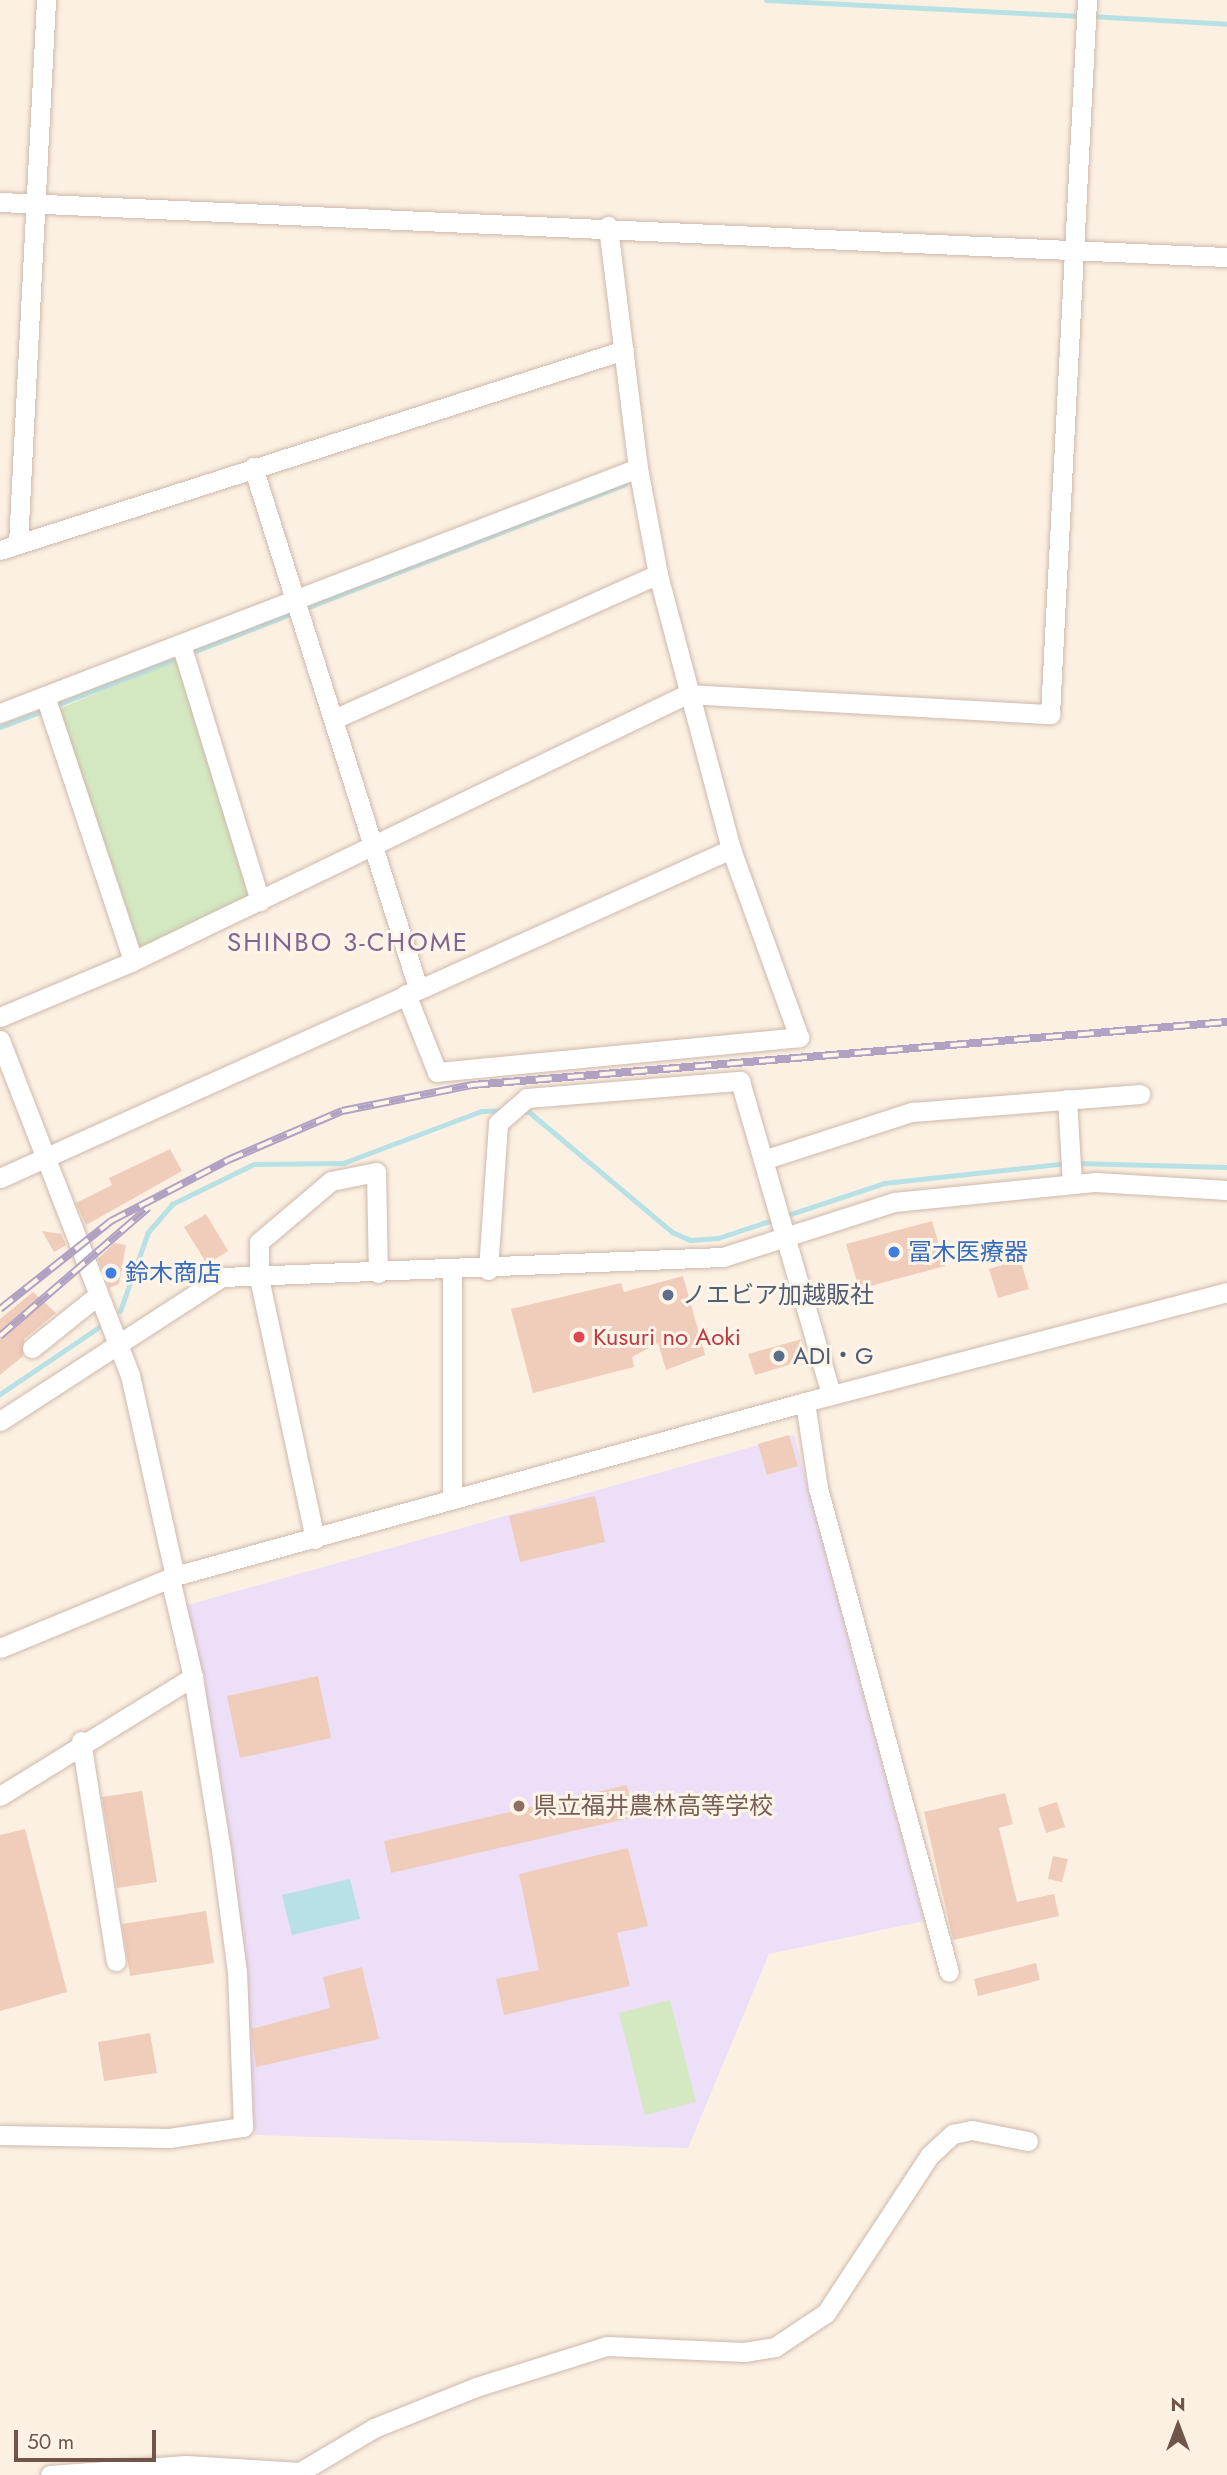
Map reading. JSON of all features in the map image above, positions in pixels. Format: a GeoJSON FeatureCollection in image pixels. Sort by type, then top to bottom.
{"type":"FeatureCollection","features":[{"type":"Feature","properties":{"kind":"street"},"geometry":{"type":"LineString","coordinates":[[47,0],[9,547],[624,350]]}},
{"type":"Feature","properties":{"kind":"street"},"geometry":{"type":"LineString","coordinates":[[0,1017],[132,961],[373,848],[687,694],[1050,714],[1087,0]]}},
{"type":"Feature","properties":{"kind":"street"},"geometry":{"type":"LineString","coordinates":[[0,202],[608,226],[1227,257]]}},
{"type":"Feature","properties":{"kind":"street"},"geometry":{"type":"LineString","coordinates":[[253,467],[334,719],[437,1072],[799,1037],[731,849],[687,694],[658,574],[638,468],[608,226]]}},
{"type":"Feature","properties":{"kind":"street"},"geometry":{"type":"LineString","coordinates":[[0,713],[638,468]]}},
{"type":"Feature","properties":{"kind":"street"},"geometry":{"type":"LineString","coordinates":[[334,719],[658,574]]}},
{"type":"Feature","properties":{"kind":"street"},"geometry":{"type":"LineString","coordinates":[[181,644],[260,901]]}},
{"type":"Feature","properties":{"kind":"street"},"geometry":{"type":"LineString","coordinates":[[45,696],[132,961]]}},
{"type":"Feature","properties":{"kind":"street"},"geometry":{"type":"LineString","coordinates":[[0,1178],[731,849]]}},
{"type":"Feature","properties":{"kind":"street"},"geometry":{"type":"LineString","coordinates":[[0,1040],[97,1296],[131,1375],[193,1677],[237,1972],[243,2127],[169,2138],[0,2135]]}},
{"type":"Feature","properties":{"kind":"street"},"geometry":{"type":"LineString","coordinates":[[488,1270],[498,1123],[527,1098],[740,1081],[831,1395]]}},
{"type":"Feature","properties":{"kind":"street"},"geometry":{"type":"LineString","coordinates":[[763,1160],[912,1112],[1140,1094]]}},
{"type":"Feature","properties":{"kind":"street"},"geometry":{"type":"LineString","coordinates":[[1067,1099],[1073,1184]]}},
{"type":"Feature","properties":{"kind":"street"},"geometry":{"type":"LineString","coordinates":[[315,1539],[260,1277],[260,1242],[331,1181],[376,1172],[378,1273]]}},
{"type":"Feature","properties":{"kind":"street"},"geometry":{"type":"LineString","coordinates":[[0,1421],[222,1278],[488,1270],[723,1257],[894,1202],[1073,1184],[1227,1189]]}},
{"type":"Feature","properties":{"kind":"street"},"geometry":{"type":"LineString","coordinates":[[452,1271],[452,1499]]}},
{"type":"Feature","properties":{"kind":"street"},"geometry":{"type":"LineString","coordinates":[[0,1648],[172,1577],[805,1402],[1227,1292]]}},
{"type":"Feature","properties":{"kind":"street"},"geometry":{"type":"LineString","coordinates":[[32,1348],[97,1296]]}},
{"type":"Feature","properties":{"kind":"street"},"geometry":{"type":"LineString","coordinates":[[805,1402],[818,1488],[949,1972]]}},
{"type":"Feature","properties":{"kind":"street"},"geometry":{"type":"LineString","coordinates":[[0,1796],[81,1741],[193,1677]]}},
{"type":"Feature","properties":{"kind":"street"},"geometry":{"type":"LineString","coordinates":[[81,1741],[116,1961]]}},
{"type":"Feature","properties":{"kind":"street"},"geometry":{"type":"LineString","coordinates":[[50,2475],[186,2465],[300,2472],[374,2428],[476,2386],[607,2346],[744,2352],[775,2347],[826,2313],[929,2156],[953,2134],[996,2132],[1028,2141]]}},
{"type":"Feature","properties":{"kind":"shaded area"},"geometry":{"type":"Polygon","coordinates":[[[794,1435],[924,1921],[769,1954],[688,2148],[255,2135],[245,2021],[184,1606],[794,1435]]]}},
{"type":"Feature","properties":{"kind":"green space"},"geometry":{"type":"Polygon","coordinates":[[[177,660],[260,901],[137,959],[51,712],[177,660]]]}},
{"type":"Feature","properties":{"kind":"green space"},"geometry":{"type":"Polygon","coordinates":[[[670,2000],[696,2102],[645,2115],[619,2013],[670,2000]]]}},
{"type":"Feature","properties":{"kind":"water"},"geometry":{"type":"Polygon","coordinates":[[[350,1879],[360,1919],[292,1935],[282,1895],[350,1879]]]}},
{"type":"Feature","properties":{"kind":"building"},"geometry":{"type":"Polygon","coordinates":[[[170,1149],[182,1171],[86,1225],[76,1203],[112,1185],[109,1178],[170,1149]]]}},
{"type":"Feature","properties":{"kind":"building"},"geometry":{"type":"Polygon","coordinates":[[[206,1214],[228,1251],[207,1264],[184,1227],[206,1214]]]}},
{"type":"Feature","properties":{"kind":"building"},"geometry":{"type":"Polygon","coordinates":[[[932,1221],[945,1266],[859,1289],[846,1244],[932,1221]]]}},
{"type":"Feature","properties":{"kind":"building"},"geometry":{"type":"Polygon","coordinates":[[[42,1231],[61,1234],[66,1245],[54,1252],[42,1231]]]}},
{"type":"Feature","properties":{"kind":"building","name":"鈴木商店"},"geometry":{"type":"Polygon","coordinates":[[[114,1243],[126,1245],[119,1284],[109,1288],[98,1259],[114,1243]]]}},
{"type":"Feature","properties":{"kind":"building"},"geometry":{"type":"Polygon","coordinates":[[[1020,1259],[1029,1289],[998,1298],[989,1269],[1020,1259]]]}},
{"type":"Feature","properties":{"kind":"building"},"geometry":{"type":"Polygon","coordinates":[[[683,1276],[705,1355],[666,1370],[658,1343],[632,1357],[634,1367],[533,1393],[511,1309],[621,1283],[624,1292],[683,1276]]]}},
{"type":"Feature","properties":{"kind":"building"},"geometry":{"type":"Polygon","coordinates":[[[33,1292],[56,1313],[24,1339],[23,1356],[0,1375],[0,1319],[33,1292]]]}},
{"type":"Feature","properties":{"kind":"building"},"geometry":{"type":"Polygon","coordinates":[[[802,1339],[808,1359],[755,1375],[748,1354],[802,1339]]]}},
{"type":"Feature","properties":{"kind":"building"},"geometry":{"type":"Polygon","coordinates":[[[789,1435],[798,1466],[767,1475],[758,1444],[789,1435]]]}},
{"type":"Feature","properties":{"kind":"building"},"geometry":{"type":"Polygon","coordinates":[[[595,1496],[605,1542],[520,1562],[509,1516],[595,1496]]]}},
{"type":"Feature","properties":{"kind":"building"},"geometry":{"type":"Polygon","coordinates":[[[318,1676],[331,1738],[240,1758],[227,1696],[318,1676]]]}},
{"type":"Feature","properties":{"kind":"building"},"geometry":{"type":"Polygon","coordinates":[[[627,1785],[634,1817],[391,1873],[384,1841],[627,1785]]]}},
{"type":"Feature","properties":{"kind":"building"},"geometry":{"type":"Polygon","coordinates":[[[142,1791],[157,1882],[117,1888],[102,1797],[142,1791]]]}},
{"type":"Feature","properties":{"kind":"building"},"geometry":{"type":"Polygon","coordinates":[[[1005,1793],[1013,1824],[999,1828],[1017,1902],[1054,1894],[1059,1916],[953,1940],[924,1812],[1005,1793]]]}},
{"type":"Feature","properties":{"kind":"building"},"geometry":{"type":"Polygon","coordinates":[[[1057,1802],[1065,1827],[1046,1833],[1038,1808],[1057,1802]]]}},
{"type":"Feature","properties":{"kind":"building"},"geometry":{"type":"Polygon","coordinates":[[[25,1829],[67,1992],[0,2011],[0,1835],[25,1829]]]}},
{"type":"Feature","properties":{"kind":"building"},"geometry":{"type":"Polygon","coordinates":[[[628,1848],[648,1926],[617,1933],[630,1986],[504,2015],[496,1979],[539,1970],[519,1874],[628,1848]]]}},
{"type":"Feature","properties":{"kind":"building"},"geometry":{"type":"Polygon","coordinates":[[[1053,1856],[1068,1859],[1062,1882],[1048,1879],[1053,1856]]]}},
{"type":"Feature","properties":{"kind":"building"},"geometry":{"type":"Polygon","coordinates":[[[206,1911],[214,1963],[130,1976],[122,1924],[206,1911]]]}},
{"type":"Feature","properties":{"kind":"building"},"geometry":{"type":"Polygon","coordinates":[[[1036,1963],[1040,1980],[978,1996],[974,1979],[1036,1963]]]}},
{"type":"Feature","properties":{"kind":"building"},"geometry":{"type":"Polygon","coordinates":[[[362,1967],[379,2039],[256,2067],[251,2029],[330,2008],[323,1977],[362,1967]]]}},
{"type":"Feature","properties":{"kind":"building"},"geometry":{"type":"Polygon","coordinates":[[[150,2033],[157,2073],[104,2081],[98,2042],[150,2033]]]}},
{"type":"Feature","properties":{"kind":"waterway"},"geometry":{"type":"LineString","coordinates":[[766,0],[1081,16]]}},
{"type":"Feature","properties":{"kind":"waterway"},"geometry":{"type":"LineString","coordinates":[[1090,16],[1227,24]]}},
{"type":"Feature","properties":{"kind":"waterway"},"geometry":{"type":"LineString","coordinates":[[54,706],[625,484]]}},
{"type":"Feature","properties":{"kind":"waterway"},"geometry":{"type":"LineString","coordinates":[[0,727],[45,710]]}},
{"type":"Feature","properties":{"kind":"waterway"},"geometry":{"type":"LineString","coordinates":[[120,1311],[148,1232],[172,1204],[254,1164],[343,1163],[481,1111],[506,1110]]}},
{"type":"Feature","properties":{"kind":"waterway"},"geometry":{"type":"LineString","coordinates":[[519,1111],[529,1112],[672,1232],[690,1240],[718,1238],[884,1183],[1067,1163]]}},
{"type":"Feature","properties":{"kind":"waterway"},"geometry":{"type":"LineString","coordinates":[[1076,1163],[1227,1167]]}},
{"type":"Feature","properties":{"kind":"waterway"},"geometry":{"type":"LineString","coordinates":[[0,1394],[99,1327]]}},
{"type":"Feature","properties":{"kind":"railway"},"geometry":{"type":"LineString","coordinates":[[0,1309],[111,1221],[228,1160],[342,1111],[472,1085],[1227,1022]]}},
{"type":"Feature","properties":{"kind":"railway"},"geometry":{"type":"LineString","coordinates":[[0,1336],[148,1208]]}},
{"type":"Feature","properties":{"kind":"place","name":"冨木医療器"},"geometry":{"type":"Point","coordinates":[894,1252]}},
{"type":"Feature","properties":{"kind":"place","name":"鈴木商店"},"geometry":{"type":"Point","coordinates":[111,1273]}},
{"type":"Feature","properties":{"kind":"place","name":"ノエビア加越販社"},"geometry":{"type":"Point","coordinates":[668,1295]}},
{"type":"Feature","properties":{"kind":"place","name":"Kusuri no Aoki"},"geometry":{"type":"Point","coordinates":[579,1337]}},
{"type":"Feature","properties":{"kind":"place","name":"ADI・G"},"geometry":{"type":"Point","coordinates":[779,1356]}},
{"type":"Feature","properties":{"kind":"place","name":"県立福井農林高等学校"},"geometry":{"type":"Point","coordinates":[519,1806]}},
{"type":"Feature","properties":{"kind":"district","name":"SHINBO 3-CHOME"},"geometry":{"type":"Point","coordinates":[348,943]}}]}
